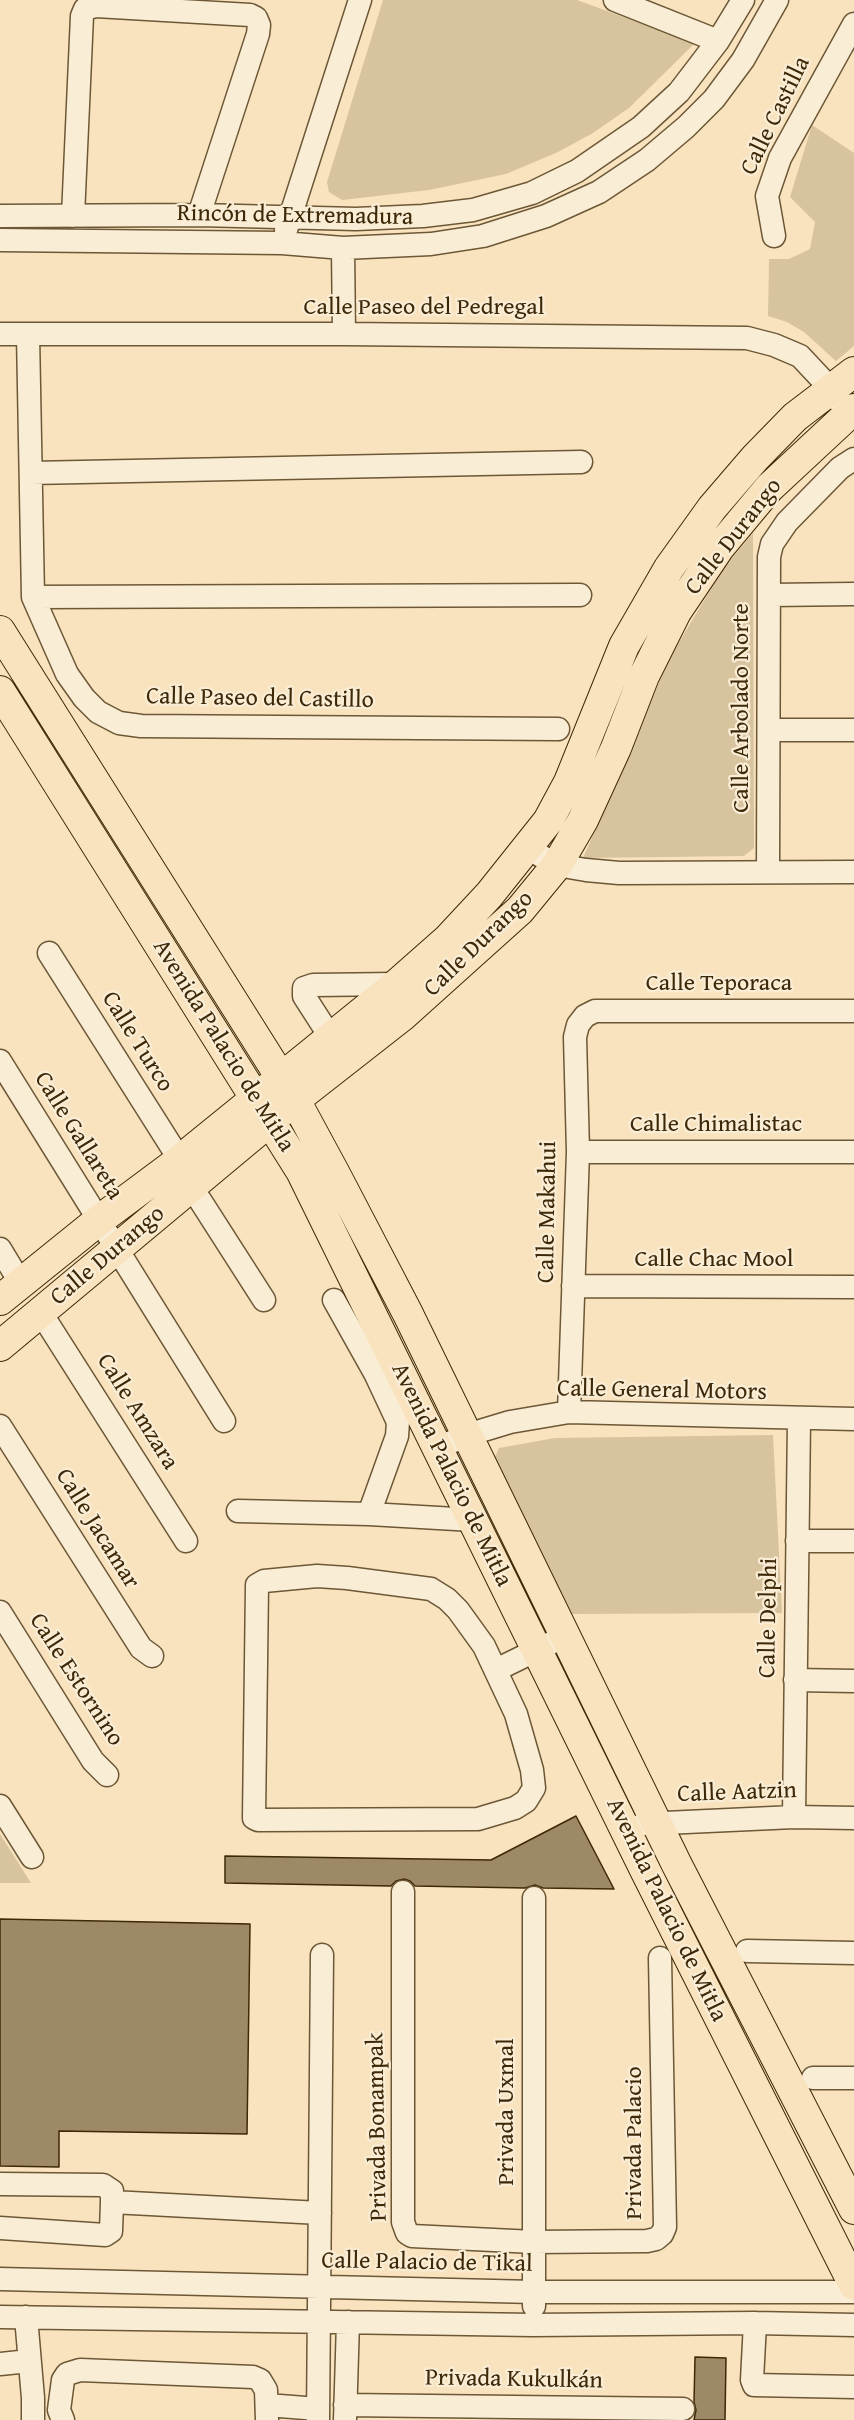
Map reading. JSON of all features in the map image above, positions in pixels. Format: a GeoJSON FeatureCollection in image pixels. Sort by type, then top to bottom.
{"type":"FeatureCollection","features":[{"type":"Feature","properties":{"kind":"main road","name":"Calle Durango"},"geometry":{"type":"LineString","coordinates":[[0,1346],[116,1248],[185,1173],[287,1089],[331,1038],[448,939],[489,896],[548,821],[569,782],[624,646],[669,568],[712,508],[755,458],[795,417],[842,380]]}},
{"type":"Feature","properties":{"kind":"main road","name":"Calle Durango"},"geometry":{"type":"LineString","coordinates":[[287,1089],[401,1017],[520,910],[557,865],[583,820],[616,748],[644,676],[676,612],[719,549],[769,488],[851,411]]}},
{"type":"Feature","properties":{"kind":"main road","name":"Avenida Palacio de Mitla"},"geometry":{"type":"LineString","coordinates":[[0,631],[287,1089],[403,1304],[657,1824],[854,2210]]}},
{"type":"Feature","properties":{"kind":"main road","name":"Avenida Palacio de Mitla"},"geometry":{"type":"LineString","coordinates":[[0,691],[263,1110],[322,1211],[386,1370],[438,1448],[623,1825],[854,2285]]}},
{"type":"Feature","properties":{"kind":"main road","name":"Calle Durango"},"geometry":{"type":"LineString","coordinates":[[10,1291],[99,1221],[185,1173]]}},
{"type":"Feature","properties":{"kind":"street"},"geometry":{"type":"LineString","coordinates":[[282,243],[360,0]]}},
{"type":"Feature","properties":{"kind":"street"},"geometry":{"type":"LineString","coordinates":[[615,0],[718,41]]}},
{"type":"Feature","properties":{"kind":"street","name":"Rincón de Extremadura"},"geometry":{"type":"LineString","coordinates":[[0,216],[199,215],[356,219],[423,216],[473,210],[532,193],[577,171],[641,127],[679,92],[718,41],[743,0]]}},
{"type":"Feature","properties":{"kind":"street","name":"Rincón de Extremadura"},"geometry":{"type":"LineString","coordinates":[[0,240],[282,243],[343,248],[431,244],[483,236],[546,216],[599,192],[647,160],[686,127],[714,99],[743,60],[777,0]]}},
{"type":"Feature","properties":{"kind":"street"},"geometry":{"type":"LineString","coordinates":[[73,216],[82,16],[84,9],[96,6],[250,15],[256,18],[259,25],[258,33],[199,215]]}},
{"type":"Feature","properties":{"kind":"street","name":"Calle Castilla"},"geometry":{"type":"LineString","coordinates":[[774,236],[767,196],[780,158],[854,24]]}},
{"type":"Feature","properties":{"kind":"street"},"geometry":{"type":"LineString","coordinates":[[343,248],[344,334]]}},
{"type":"Feature","properties":{"kind":"street","name":"Calle Paseo del Pedregal"},"geometry":{"type":"LineString","coordinates":[[0,334],[344,334],[747,338],[774,345],[800,356],[842,380],[851,411]]}},
{"type":"Feature","properties":{"kind":"street","name":"Calle Paseo del Castillo"},"geometry":{"type":"LineString","coordinates":[[28,335],[33,597],[67,674],[84,698],[98,712],[119,723],[141,726],[558,729]]}},
{"type":"Feature","properties":{"kind":"street","name":"Calle Arbolado Norte"},"geometry":{"type":"LineString","coordinates":[[768,872],[769,557],[772,544],[787,522],[840,468],[854,459]]}},
{"type":"Feature","properties":{"kind":"street"},"geometry":{"type":"LineString","coordinates":[[31,472],[581,462]]}},
{"type":"Feature","properties":{"kind":"street"},"geometry":{"type":"LineString","coordinates":[[770,595],[854,594]]}},
{"type":"Feature","properties":{"kind":"street"},"geometry":{"type":"LineString","coordinates":[[33,597],[580,595]]}},
{"type":"Feature","properties":{"kind":"street"},"geometry":{"type":"LineString","coordinates":[[769,730],[854,730]]}},
{"type":"Feature","properties":{"kind":"street"},"geometry":{"type":"LineString","coordinates":[[527,848],[557,865],[619,873],[854,872]]}},
{"type":"Feature","properties":{"kind":"street","name":"Calle Turco"},"geometry":{"type":"LineString","coordinates":[[50,952],[264,1300]]}},
{"type":"Feature","properties":{"kind":"street"},"geometry":{"type":"LineString","coordinates":[[331,1038],[304,996],[304,988],[313,985],[397,984]]}},
{"type":"Feature","properties":{"kind":"street","name":"Calle Teporaca"},"geometry":{"type":"LineString","coordinates":[[585,1016],[595,1011],[854,1011]]}},
{"type":"Feature","properties":{"kind":"street","name":"Calle Makahui"},"geometry":{"type":"LineString","coordinates":[[569,1412],[578,1152],[574,1037],[578,1025],[585,1016]]}},
{"type":"Feature","properties":{"kind":"street","name":"Calle Gallareta"},"geometry":{"type":"LineString","coordinates":[[0,1061],[224,1421]]}},
{"type":"Feature","properties":{"kind":"street","name":"Calle Chimalistac"},"geometry":{"type":"LineString","coordinates":[[578,1152],[854,1152]]}},
{"type":"Feature","properties":{"kind":"street"},"geometry":{"type":"LineString","coordinates":[[0,1249],[10,1291]]}},
{"type":"Feature","properties":{"kind":"street","name":"Calle Chac Mool"},"geometry":{"type":"LineString","coordinates":[[573,1286],[854,1287]]}},
{"type":"Feature","properties":{"kind":"street"},"geometry":{"type":"LineString","coordinates":[[334,1300],[386,1370],[398,1422],[397,1436],[369,1514]]}},
{"type":"Feature","properties":{"kind":"street","name":"Calle Amzara"},"geometry":{"type":"LineString","coordinates":[[41,1313],[186,1541]]}},
{"type":"Feature","properties":{"kind":"street","name":"Calle General Motors"},"geometry":{"type":"LineString","coordinates":[[438,1448],[467,1435],[510,1422],[569,1412],[799,1420],[854,1419]]}},
{"type":"Feature","properties":{"kind":"street","name":"Calle Delphi"},"geometry":{"type":"LineString","coordinates":[[794,1817],[799,1420]]}},
{"type":"Feature","properties":{"kind":"street","name":"Calle Jacamar"},"geometry":{"type":"LineString","coordinates":[[0,1426],[141,1648],[152,1656]]}},
{"type":"Feature","properties":{"kind":"street"},"geometry":{"type":"LineString","coordinates":[[238,1511],[369,1514],[473,1521]]}},
{"type":"Feature","properties":{"kind":"street"},"geometry":{"type":"LineString","coordinates":[[798,1541],[854,1541]]}},
{"type":"Feature","properties":{"kind":"street"},"geometry":{"type":"LineString","coordinates":[[316,1576],[431,1588],[458,1610],[483,1646],[496,1670],[516,1714],[532,1770],[534,1788],[526,1800],[515,1808],[478,1819],[258,1820],[254,1818],[257,1586],[261,1582],[316,1576]]}},
{"type":"Feature","properties":{"kind":"street","name":"Calle Estornino"},"geometry":{"type":"LineString","coordinates":[[0,1612],[93,1761],[107,1775]]}},
{"type":"Feature","properties":{"kind":"street"},"geometry":{"type":"LineString","coordinates":[[496,1670],[564,1637]]}},
{"type":"Feature","properties":{"kind":"street"},"geometry":{"type":"LineString","coordinates":[[795,1680],[854,1681]]}},
{"type":"Feature","properties":{"kind":"street"},"geometry":{"type":"LineString","coordinates":[[0,1806],[32,1857]]}},
{"type":"Feature","properties":{"kind":"street","name":"Calle Aatzin"},"geometry":{"type":"LineString","coordinates":[[623,1825],[794,1817],[854,1818]]}},
{"type":"Feature","properties":{"kind":"street","name":"Privada Bonampak"},"geometry":{"type":"LineString","coordinates":[[403,1892],[404,2228],[406,2233],[412,2236],[534,2242]]}},
{"type":"Feature","properties":{"kind":"street","name":"Privada Uxmal"},"geometry":{"type":"LineString","coordinates":[[533,2325],[534,1898]]}},
{"type":"Feature","properties":{"kind":"street"},"geometry":{"type":"LineString","coordinates":[[747,1951],[854,1953]]}},
{"type":"Feature","properties":{"kind":"street"},"geometry":{"type":"LineString","coordinates":[[63,2420],[59,2410],[63,2380],[67,2374],[80,2370],[252,2377],[263,2383],[267,2413],[318,2414],[322,1955]]}},
{"type":"Feature","properties":{"kind":"street","name":"Privada Palacio"},"geometry":{"type":"LineString","coordinates":[[534,2242],[647,2241],[656,2239],[665,2227],[660,1958]]}},
{"type":"Feature","properties":{"kind":"street"},"geometry":{"type":"LineString","coordinates":[[813,2078],[854,2078]]}},
{"type":"Feature","properties":{"kind":"street"},"geometry":{"type":"LineString","coordinates":[[0,2184],[103,2185],[112,2191],[111,2231],[105,2235],[0,2228]]}},
{"type":"Feature","properties":{"kind":"street"},"geometry":{"type":"LineString","coordinates":[[112,2202],[320,2213]]}},
{"type":"Feature","properties":{"kind":"street","name":"Calle Palacio de Tikal"},"geometry":{"type":"LineString","coordinates":[[0,2279],[534,2292],[854,2292]]}},
{"type":"Feature","properties":{"kind":"street"},"geometry":{"type":"LineString","coordinates":[[0,2317],[319,2323],[854,2325]]}},
{"type":"Feature","properties":{"kind":"street"},"geometry":{"type":"LineString","coordinates":[[26,2317],[33,2420]]}},
{"type":"Feature","properties":{"kind":"street"},"geometry":{"type":"LineString","coordinates":[[345,2412],[348,2322]]}},
{"type":"Feature","properties":{"kind":"street"},"geometry":{"type":"LineString","coordinates":[[755,2324],[752,2380],[754,2385],[854,2387]]}},
{"type":"Feature","properties":{"kind":"street"},"geometry":{"type":"LineString","coordinates":[[0,2364],[29,2361]]}},
{"type":"Feature","properties":{"kind":"street","name":"Privada Kukulkán"},"geometry":{"type":"LineString","coordinates":[[345,2412],[683,2409]]}},
{"type":"Feature","properties":{"kind":"shaded area"},"geometry":{"type":"Polygon","coordinates":[[[383,0],[577,0],[695,43],[629,108],[593,133],[558,152],[506,174],[429,190],[342,200],[329,192],[327,182],[383,0]]]}},
{"type":"Feature","properties":{"kind":"shaded area"},"geometry":{"type":"Polygon","coordinates":[[[812,125],[854,153],[854,346],[836,361],[804,332],[787,322],[768,316],[769,259],[789,259],[810,249],[815,222],[790,197],[812,125]]]}},
{"type":"Feature","properties":{"kind":"shaded area"},"geometry":{"type":"Polygon","coordinates":[[[753,533],[754,848],[744,856],[583,858],[670,657],[723,569],[753,533]]]}},
{"type":"Feature","properties":{"kind":"shaded area"},"geometry":{"type":"Polygon","coordinates":[[[773,1435],[782,1613],[572,1614],[494,1459],[499,1448],[555,1438],[773,1435]]]}},
{"type":"Feature","properties":{"kind":"shaded area"},"geometry":{"type":"Polygon","coordinates":[[[0,1834],[31,1883],[0,1883],[0,1834]]]}},
{"type":"Feature","properties":{"kind":"building"},"geometry":{"type":"Polygon","coordinates":[[[576,1816],[614,1889],[543,1888],[535,1885],[525,1888],[415,1886],[404,1879],[396,1881],[391,1886],[225,1883],[225,1856],[491,1860],[576,1816]]]}},
{"type":"Feature","properties":{"kind":"building"},"geometry":{"type":"Polygon","coordinates":[[[0,1919],[250,1924],[247,2134],[59,2131],[59,2167],[0,2166],[0,1919]]]}},
{"type":"Feature","properties":{"kind":"building"},"geometry":{"type":"Polygon","coordinates":[[[695,2357],[726,2358],[725,2420],[694,2420],[696,2410],[694,2402],[695,2357]]]}}]}
